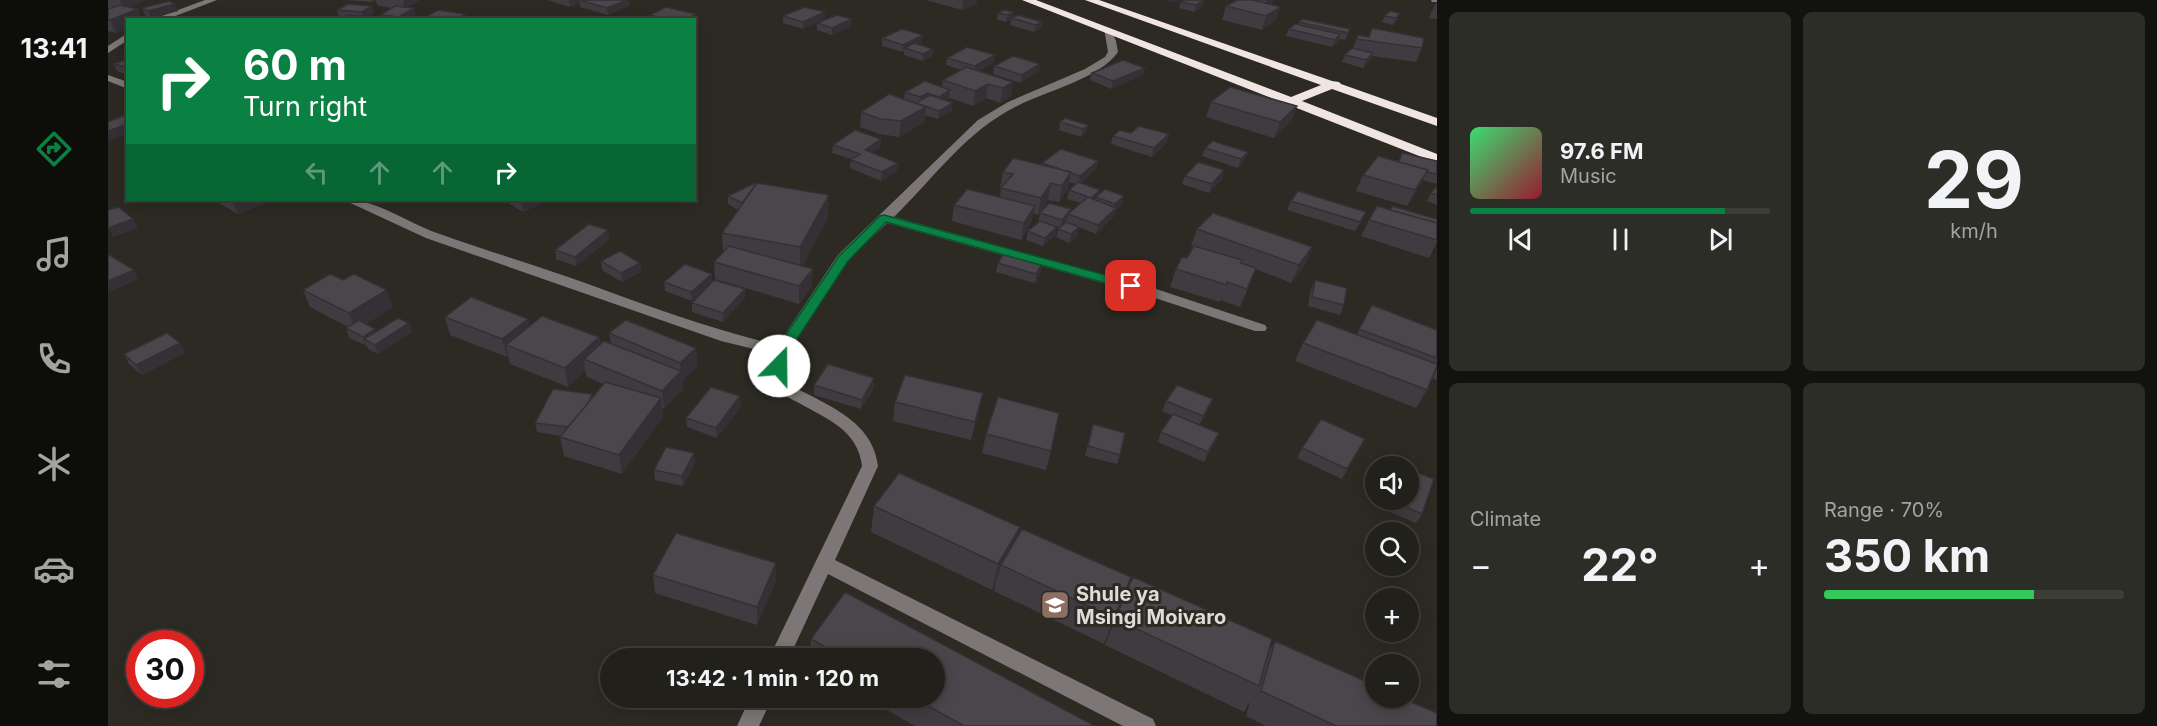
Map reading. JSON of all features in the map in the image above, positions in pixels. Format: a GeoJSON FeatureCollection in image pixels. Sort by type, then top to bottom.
{"type":"FeatureCollection","features":[{"type":"Feature","properties":{"kind":"highway"},"geometry":{"type":"LineString","coordinates":[[1027,0],[1194,62],[1437,159]]}},
{"type":"Feature","properties":{"kind":"highway"},"geometry":{"type":"LineString","coordinates":[[1090,0],[1335,84],[1437,122]]}},
{"type":"Feature","properties":{"kind":"highway"},"geometry":{"type":"LineString","coordinates":[[1291,101],[1335,84]]}},
{"type":"Feature","properties":{"kind":"street"},"geometry":{"type":"LineString","coordinates":[[160,18],[213,0]]}},
{"type":"Feature","properties":{"kind":"street"},"geometry":{"type":"LineString","coordinates":[[168,15],[180,18]]}},
{"type":"Feature","properties":{"kind":"street"},"geometry":{"type":"LineString","coordinates":[[784,648],[870,466],[863,440],[851,428],[786,389],[780,378],[779,366],[782,351],[843,258],[918,187],[952,149],[982,122],[1012,104],[1075,77],[1108,59],[1113,52],[1107,30]]}},
{"type":"Feature","properties":{"kind":"street"},"geometry":{"type":"LineString","coordinates":[[108,50],[126,37]]}},
{"type":"Feature","properties":{"kind":"street"},"geometry":{"type":"LineString","coordinates":[[108,78],[126,85]]}},
{"type":"Feature","properties":{"kind":"street"},"geometry":{"type":"LineString","coordinates":[[352,201],[430,235],[581,286],[672,320],[726,338],[782,351]]}},
{"type":"Feature","properties":{"kind":"street"},"geometry":{"type":"LineString","coordinates":[[884,218],[1151,292],[1260,328]]}},
{"type":"Feature","properties":{"kind":"street"},"geometry":{"type":"LineString","coordinates":[[823,563],[1145,726]]}},
{"type":"Feature","properties":{"kind":"street"},"geometry":{"type":"LineString","coordinates":[[748,726],[756,708]]}},
{"type":"Feature","properties":{"kind":"building"},"geometry":{"type":"Polygon","coordinates":[[[579,0],[627,0],[607,8],[579,0]]]}},
{"type":"Feature","properties":{"kind":"building"},"geometry":{"type":"Polygon","coordinates":[[[1184,0],[1203,1],[1196,5],[1181,2],[1184,0]]]}},
{"type":"Feature","properties":{"kind":"building"},"geometry":{"type":"Polygon","coordinates":[[[1238,0],[1252,0],[1281,7],[1266,16],[1226,6],[1238,0]]]}},
{"type":"Feature","properties":{"kind":"building"},"geometry":{"type":"Polygon","coordinates":[[[1252,0],[1269,0],[1265,3],[1252,0]]]}},
{"type":"Feature","properties":{"kind":"building"},"geometry":{"type":"Polygon","coordinates":[[[169,1],[175,4],[148,11],[142,8],[169,1]]]}},
{"type":"Feature","properties":{"kind":"building"},"geometry":{"type":"Polygon","coordinates":[[[348,4],[372,6],[362,12],[337,10],[348,4]]]}},
{"type":"Feature","properties":{"kind":"building"},"geometry":{"type":"Polygon","coordinates":[[[120,5],[138,9],[108,19],[108,9],[120,5]]]}},
{"type":"Feature","properties":{"kind":"building"},"geometry":{"type":"Polygon","coordinates":[[[395,6],[414,8],[399,17],[380,15],[395,6]]]}},
{"type":"Feature","properties":{"kind":"building"},"geometry":{"type":"Polygon","coordinates":[[[666,7],[696,14],[689,18],[661,18],[650,15],[666,7]]]}},
{"type":"Feature","properties":{"kind":"building"},"geometry":{"type":"Polygon","coordinates":[[[805,7],[825,12],[803,22],[783,16],[805,7]]]}},
{"type":"Feature","properties":{"kind":"building"},"geometry":{"type":"Polygon","coordinates":[[[438,10],[465,14],[458,18],[424,18],[438,10]]]}},
{"type":"Feature","properties":{"kind":"building"},"geometry":{"type":"Polygon","coordinates":[[[1004,10],[1014,12],[1008,15],[998,13],[1004,10]]]}},
{"type":"Feature","properties":{"kind":"building"},"geometry":{"type":"Polygon","coordinates":[[[1390,11],[1400,13],[1396,18],[1385,16],[1390,11]]]}},
{"type":"Feature","properties":{"kind":"building"},"geometry":{"type":"Polygon","coordinates":[[[347,15],[380,18],[342,18],[347,15]]]}},
{"type":"Feature","properties":{"kind":"building"},"geometry":{"type":"Polygon","coordinates":[[[837,15],[852,19],[832,28],[817,23],[837,15]]]}},
{"type":"Feature","properties":{"kind":"building"},"geometry":{"type":"Polygon","coordinates":[[[1018,15],[1042,22],[1036,25],[1011,18],[1018,15]]]}},
{"type":"Feature","properties":{"kind":"building"},"geometry":{"type":"Polygon","coordinates":[[[1303,19],[1350,29],[1348,33],[1299,22],[1303,19]]]}},
{"type":"Feature","properties":{"kind":"building"},"geometry":{"type":"Polygon","coordinates":[[[1295,24],[1340,34],[1335,40],[1289,29],[1295,24]]]}},
{"type":"Feature","properties":{"kind":"building"},"geometry":{"type":"Polygon","coordinates":[[[1372,28],[1424,38],[1422,48],[1356,39],[1358,35],[1369,37],[1372,28]]]}},
{"type":"Feature","properties":{"kind":"building"},"geometry":{"type":"Polygon","coordinates":[[[902,29],[923,35],[903,45],[882,38],[902,29]]]}},
{"type":"Feature","properties":{"kind":"building"},"geometry":{"type":"Polygon","coordinates":[[[914,43],[933,49],[923,54],[905,48],[914,43]]]}},
{"type":"Feature","properties":{"kind":"building"},"geometry":{"type":"Polygon","coordinates":[[[967,47],[995,55],[975,66],[947,58],[967,47]]]}},
{"type":"Feature","properties":{"kind":"building"},"geometry":{"type":"Polygon","coordinates":[[[1352,48],[1373,53],[1366,60],[1345,55],[1352,48]]]}},
{"type":"Feature","properties":{"kind":"building"},"geometry":{"type":"Polygon","coordinates":[[[1013,56],[1040,64],[1022,75],[994,66],[1013,56]]]}},
{"type":"Feature","properties":{"kind":"building"},"geometry":{"type":"Polygon","coordinates":[[[126,60],[126,67],[114,64],[126,60]]]}},
{"type":"Feature","properties":{"kind":"building"},"geometry":{"type":"Polygon","coordinates":[[[1123,60],[1145,68],[1113,81],[1092,73],[1123,60]]]}},
{"type":"Feature","properties":{"kind":"building"},"geometry":{"type":"Polygon","coordinates":[[[966,67],[1013,82],[1003,88],[988,84],[975,91],[943,80],[966,67]]]}},
{"type":"Feature","properties":{"kind":"building"},"geometry":{"type":"Polygon","coordinates":[[[925,81],[950,90],[939,97],[928,93],[920,97],[905,92],[925,81]]]}},
{"type":"Feature","properties":{"kind":"building"},"geometry":{"type":"Polygon","coordinates":[[[1230,87],[1297,106],[1280,122],[1211,102],[1230,87]]]}},
{"type":"Feature","properties":{"kind":"building"},"geometry":{"type":"Polygon","coordinates":[[[889,94],[926,107],[901,121],[880,119],[861,112],[889,94]]]}},
{"type":"Feature","properties":{"kind":"building"},"geometry":{"type":"Polygon","coordinates":[[[930,95],[953,103],[939,111],[916,103],[930,95]]]}},
{"type":"Feature","properties":{"kind":"building"},"geometry":{"type":"Polygon","coordinates":[[[126,115],[126,125],[108,131],[108,122],[126,115]]]}},
{"type":"Feature","properties":{"kind":"building"},"geometry":{"type":"Polygon","coordinates":[[[1065,118],[1088,125],[1083,129],[1060,122],[1065,118]]]}},
{"type":"Feature","properties":{"kind":"building"},"geometry":{"type":"Polygon","coordinates":[[[1139,126],[1169,134],[1154,148],[1113,136],[1120,130],[1131,133],[1139,126]]]}},
{"type":"Feature","properties":{"kind":"building"},"geometry":{"type":"Polygon","coordinates":[[[855,130],[881,139],[865,150],[898,163],[882,172],[851,160],[860,154],[833,145],[855,130]]]}},
{"type":"Feature","properties":{"kind":"building"},"geometry":{"type":"Polygon","coordinates":[[[1213,141],[1248,152],[1241,159],[1205,148],[1213,141]]]}},
{"type":"Feature","properties":{"kind":"building"},"geometry":{"type":"Polygon","coordinates":[[[1061,149],[1098,161],[1080,176],[1042,163],[1061,149]]]}},
{"type":"Feature","properties":{"kind":"building"},"geometry":{"type":"Polygon","coordinates":[[[1402,153],[1437,161],[1437,174],[1399,162],[1402,153]]]}},
{"type":"Feature","properties":{"kind":"building"},"geometry":{"type":"Polygon","coordinates":[[[1378,156],[1428,170],[1415,190],[1363,175],[1378,156]]]}},
{"type":"Feature","properties":{"kind":"building"},"geometry":{"type":"Polygon","coordinates":[[[1013,158],[1071,172],[1062,186],[1051,183],[1041,198],[1001,188],[1013,174],[1003,172],[1013,158]]]}},
{"type":"Feature","properties":{"kind":"building"},"geometry":{"type":"Polygon","coordinates":[[[1198,162],[1224,170],[1212,184],[1185,176],[1198,162]]]}},
{"type":"Feature","properties":{"kind":"building"},"geometry":{"type":"Polygon","coordinates":[[[1078,182],[1100,190],[1091,198],[1069,190],[1078,182]]]}},
{"type":"Feature","properties":{"kind":"building"},"geometry":{"type":"Polygon","coordinates":[[[755,183],[742,203],[728,196],[755,183]]]}},
{"type":"Feature","properties":{"kind":"building"},"geometry":{"type":"Polygon","coordinates":[[[757,183],[829,195],[800,247],[722,233],[757,183]]]}},
{"type":"Feature","properties":{"kind":"building"},"geometry":{"type":"Polygon","coordinates":[[[1437,185],[1437,195],[1431,193],[1437,185]]]}},
{"type":"Feature","properties":{"kind":"building"},"geometry":{"type":"Polygon","coordinates":[[[967,189],[1035,206],[1024,223],[954,205],[967,189]]]}},
{"type":"Feature","properties":{"kind":"building"},"geometry":{"type":"Polygon","coordinates":[[[1105,189],[1124,196],[1115,204],[1096,197],[1105,189]]]}},
{"type":"Feature","properties":{"kind":"building"},"geometry":{"type":"Polygon","coordinates":[[[1298,191],[1366,212],[1360,222],[1291,201],[1298,191]]]}},
{"type":"Feature","properties":{"kind":"building"},"geometry":{"type":"Polygon","coordinates":[[[1088,197],[1116,208],[1098,225],[1068,214],[1088,197]]]}},
{"type":"Feature","properties":{"kind":"building"},"geometry":{"type":"Polygon","coordinates":[[[1049,203],[1071,209],[1062,220],[1040,213],[1049,203]]]}},
{"type":"Feature","properties":{"kind":"building"},"geometry":{"type":"Polygon","coordinates":[[[1377,206],[1437,223],[1437,240],[1369,220],[1377,206]]]}},
{"type":"Feature","properties":{"kind":"building"},"geometry":{"type":"Polygon","coordinates":[[[1392,206],[1437,219],[1437,223],[1390,210],[1392,206]]]}},
{"type":"Feature","properties":{"kind":"building"},"geometry":{"type":"Polygon","coordinates":[[[119,207],[133,219],[108,228],[108,210],[119,207]]]}},
{"type":"Feature","properties":{"kind":"building"},"geometry":{"type":"Polygon","coordinates":[[[1213,213],[1312,247],[1299,265],[1197,229],[1213,213]]]}},
{"type":"Feature","properties":{"kind":"building"},"geometry":{"type":"Polygon","coordinates":[[[1040,221],[1057,227],[1045,238],[1028,231],[1040,221]]]}},
{"type":"Feature","properties":{"kind":"building"},"geometry":{"type":"Polygon","coordinates":[[[1066,222],[1079,227],[1071,234],[1058,229],[1066,222]]]}},
{"type":"Feature","properties":{"kind":"building"},"geometry":{"type":"Polygon","coordinates":[[[589,224],[608,230],[575,257],[555,250],[589,224]]]}},
{"type":"Feature","properties":{"kind":"building"},"geometry":{"type":"Polygon","coordinates":[[[729,246],[813,269],[799,286],[714,262],[729,246]]]}},
{"type":"Feature","properties":{"kind":"building"},"geometry":{"type":"Polygon","coordinates":[[[1194,246],[1242,260],[1241,263],[1256,268],[1247,289],[1176,269],[1182,257],[1187,258],[1194,246]]]}},
{"type":"Feature","properties":{"kind":"building"},"geometry":{"type":"Polygon","coordinates":[[[620,251],[640,263],[621,273],[601,261],[620,251]]]}},
{"type":"Feature","properties":{"kind":"building"},"geometry":{"type":"Polygon","coordinates":[[[1005,251],[1043,262],[1036,274],[998,263],[1005,251]]]}},
{"type":"Feature","properties":{"kind":"building"},"geometry":{"type":"Polygon","coordinates":[[[108,254],[134,270],[108,281],[108,254]]]}},
{"type":"Feature","properties":{"kind":"building"},"geometry":{"type":"Polygon","coordinates":[[[685,264],[712,274],[691,292],[664,282],[685,264]]]}},
{"type":"Feature","properties":{"kind":"building"},"geometry":{"type":"Polygon","coordinates":[[[330,274],[343,280],[354,274],[387,290],[349,313],[303,290],[330,274]]]}},
{"type":"Feature","properties":{"kind":"building"},"geometry":{"type":"Polygon","coordinates":[[[714,280],[745,289],[723,313],[692,303],[714,280]]]}},
{"type":"Feature","properties":{"kind":"building"},"geometry":{"type":"Polygon","coordinates":[[[1315,280],[1347,288],[1344,305],[1312,297],[1315,280]]]}},
{"type":"Feature","properties":{"kind":"building"},"geometry":{"type":"Polygon","coordinates":[[[471,297],[528,319],[502,339],[445,317],[471,297]]]}},
{"type":"Feature","properties":{"kind":"building"},"geometry":{"type":"Polygon","coordinates":[[[1372,305],[1437,330],[1437,358],[1359,329],[1372,305]]]}},
{"type":"Feature","properties":{"kind":"building"},"geometry":{"type":"Polygon","coordinates":[[[542,316],[599,337],[565,368],[506,345],[542,316]]]}},
{"type":"Feature","properties":{"kind":"building"},"geometry":{"type":"Polygon","coordinates":[[[398,318],[409,323],[375,345],[364,339],[398,318]]]}},
{"type":"Feature","properties":{"kind":"building"},"geometry":{"type":"Polygon","coordinates":[[[359,320],[375,329],[363,337],[346,328],[359,320]]]}},
{"type":"Feature","properties":{"kind":"building"},"geometry":{"type":"Polygon","coordinates":[[[626,320],[696,348],[680,363],[609,333],[626,320]]]}},
{"type":"Feature","properties":{"kind":"building"},"geometry":{"type":"Polygon","coordinates":[[[1317,320],[1437,364],[1427,390],[1303,343],[1317,320]]]}},
{"type":"Feature","properties":{"kind":"building"},"geometry":{"type":"Polygon","coordinates":[[[167,333],[180,343],[136,365],[124,354],[167,333]]]}},
{"type":"Feature","properties":{"kind":"building"},"geometry":{"type":"Polygon","coordinates":[[[604,341],[681,371],[662,391],[584,359],[604,341]]]}},
{"type":"Feature","properties":{"kind":"building"},"geometry":{"type":"Polygon","coordinates":[[[828,364],[874,378],[862,400],[814,385],[828,364]]]}},
{"type":"Feature","properties":{"kind":"building"},"geometry":{"type":"Polygon","coordinates":[[[905,375],[983,393],[975,422],[895,402],[905,375]]]}},
{"type":"Feature","properties":{"kind":"building"},"geometry":{"type":"Polygon","coordinates":[[[605,382],[661,398],[619,455],[560,437],[605,382]]]}},
{"type":"Feature","properties":{"kind":"building"},"geometry":{"type":"Polygon","coordinates":[[[1177,385],[1213,399],[1203,416],[1166,401],[1177,385]]]}},
{"type":"Feature","properties":{"kind":"building"},"geometry":{"type":"Polygon","coordinates":[[[711,387],[740,396],[716,428],[686,418],[711,387]]]}},
{"type":"Feature","properties":{"kind":"building"},"geometry":{"type":"Polygon","coordinates":[[[553,389],[592,394],[588,403],[568,427],[535,423],[553,389]]]}},
{"type":"Feature","properties":{"kind":"building"},"geometry":{"type":"Polygon","coordinates":[[[998,397],[1059,413],[1051,451],[986,434],[998,397]]]}},
{"type":"Feature","properties":{"kind":"building"},"geometry":{"type":"Polygon","coordinates":[[[1173,414],[1219,433],[1208,452],[1161,432],[1173,414]]]}},
{"type":"Feature","properties":{"kind":"building"},"geometry":{"type":"Polygon","coordinates":[[[1321,419],[1365,439],[1347,469],[1302,448],[1321,419]]]}},
{"type":"Feature","properties":{"kind":"building"},"geometry":{"type":"Polygon","coordinates":[[[1093,424],[1125,433],[1120,455],[1088,446],[1093,424]]]}},
{"type":"Feature","properties":{"kind":"building"},"geometry":{"type":"Polygon","coordinates":[[[666,447],[694,453],[682,476],[654,470],[666,447]]]}},
{"type":"Feature","properties":{"kind":"building"},"geometry":{"type":"Polygon","coordinates":[[[899,473],[1020,527],[998,564],[874,506],[899,473]]]}},
{"type":"Feature","properties":{"kind":"building"},"geometry":{"type":"Polygon","coordinates":[[[1419,473],[1434,479],[1422,514],[1413,510],[1419,510],[1419,473]]]}},
{"type":"Feature","properties":{"kind":"building"},"geometry":{"type":"Polygon","coordinates":[[[1022,529],[1131,577],[1114,618],[1001,565],[1022,529]]]}},
{"type":"Feature","properties":{"kind":"building"},"geometry":{"type":"Polygon","coordinates":[[[676,533],[776,563],[757,607],[653,575],[676,533]]]}},
{"type":"Feature","properties":{"kind":"building"},"geometry":{"type":"Polygon","coordinates":[[[1133,577],[1272,639],[1259,686],[1115,619],[1133,577]]]}},
{"type":"Feature","properties":{"kind":"building"},"geometry":{"type":"Polygon","coordinates":[[[845,592],[1095,726],[964,726],[932,708],[945,708],[945,648],[827,648],[811,639],[845,592]]]}},
{"type":"Feature","properties":{"kind":"building"},"geometry":{"type":"Polygon","coordinates":[[[1275,641],[1365,681],[1365,708],[1419,708],[1419,705],[1437,713],[1437,726],[1336,726],[1261,691],[1275,641]]]}},
{"type":"Feature","properties":{"kind":"place","name":"Shule ya Msingi Moivaro"},"geometry":{"type":"Point","coordinates":[1055,605]}},
{"type":"Feature","properties":{"kind":"route"},"geometry":{"type":"LineString","coordinates":[[779,366],[782,351],[843,258],[884,218],[1131,286]]}}]}
